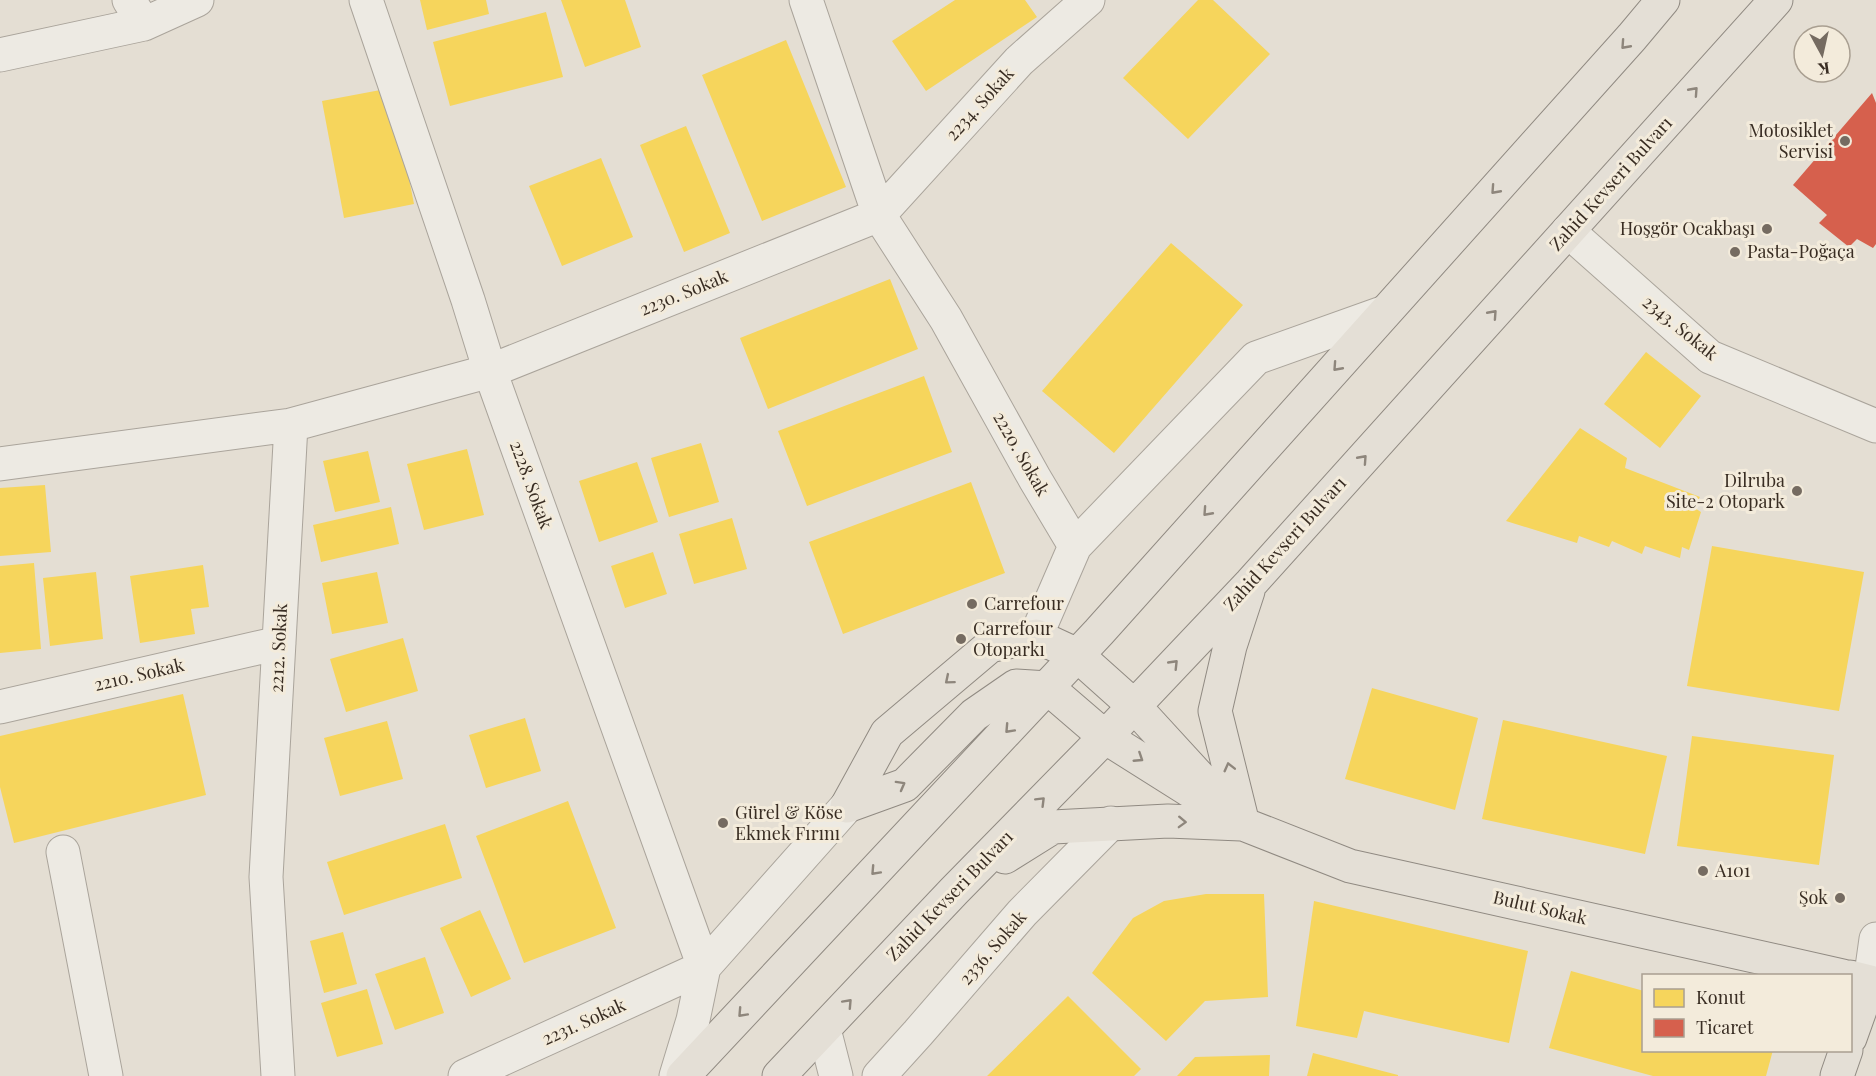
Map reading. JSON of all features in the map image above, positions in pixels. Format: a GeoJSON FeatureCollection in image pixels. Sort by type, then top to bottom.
{"type":"FeatureCollection","features":[{"type":"Feature","properties":{"kind":"main road"},"geometry":{"type":"LineString","coordinates":[[683,1076],[1048,688],[1663,0]]}},
{"type":"Feature","properties":{"kind":"main road","name":"Zahid Kevseri Bulvarı"},"geometry":{"type":"LineString","coordinates":[[779,1076],[1251,584],[1776,0]]}},
{"type":"Feature","properties":{"kind":"main road"},"geometry":{"type":"LineString","coordinates":[[1243,824],[1215,711],[1230,646],[1251,584]]}},
{"type":"Feature","properties":{"kind":"main road"},"geometry":{"type":"LineString","coordinates":[[847,806],[887,733],[990,646],[1036,636],[1077,655],[1134,706],[1243,824]]}},
{"type":"Feature","properties":{"kind":"main road"},"geometry":{"type":"LineString","coordinates":[[847,806],[905,785],[974,715],[1016,686],[1048,688],[1105,737],[1243,824]]}},
{"type":"Feature","properties":{"kind":"main road"},"geometry":{"type":"LineString","coordinates":[[954,891],[1053,826],[1168,821],[1243,824]]}},
{"type":"Feature","properties":{"kind":"main road","name":"Bulut Sokak"},"geometry":{"type":"LineString","coordinates":[[1243,824],[1350,866],[1837,974]]}},
{"type":"Feature","properties":{"kind":"main road"},"geometry":{"type":"LineString","coordinates":[[1852,1031],[1860,979]]}},
{"type":"Feature","properties":{"kind":"main road"},"geometry":{"type":"LineString","coordinates":[[1837,1076],[1845,1052]]}},
{"type":"Feature","properties":{"kind":"street"},"geometry":{"type":"LineString","coordinates":[[0,55],[137,12],[197,0]]}},
{"type":"Feature","properties":{"kind":"street","name":"2228. Sokak"},"geometry":{"type":"LineString","coordinates":[[366,0],[490,371],[704,967]]}},
{"type":"Feature","properties":{"kind":"street","name":"2220. Sokak"},"geometry":{"type":"LineString","coordinates":[[806,0],[879,215],[946,319],[1075,546]]}},
{"type":"Feature","properties":{"kind":"street","name":"2234. Sokak"},"geometry":{"type":"LineString","coordinates":[[879,215],[1019,61],[1088,0]]}},
{"type":"Feature","properties":{"kind":"street","name":"2230. Sokak"},"geometry":{"type":"LineString","coordinates":[[490,371],[879,215]]}},
{"type":"Feature","properties":{"kind":"street","name":"2343. Sokak"},"geometry":{"type":"LineString","coordinates":[[1568,231],[1710,357],[1876,426]]}},
{"type":"Feature","properties":{"kind":"street"},"geometry":{"type":"LineString","coordinates":[[1036,636],[1075,546],[1257,358],[1385,312]]}},
{"type":"Feature","properties":{"kind":"street"},"geometry":{"type":"LineString","coordinates":[[0,464],[291,425],[490,371]]}},
{"type":"Feature","properties":{"kind":"street","name":"2212. Sokak"},"geometry":{"type":"LineString","coordinates":[[278,1076],[266,877],[291,425]]}},
{"type":"Feature","properties":{"kind":"street","name":"2210. Sokak"},"geometry":{"type":"LineString","coordinates":[[0,707],[279,643]]}},
{"type":"Feature","properties":{"kind":"street"},"geometry":{"type":"LineString","coordinates":[[676,1076],[693,1020],[704,967],[847,806]]}},
{"type":"Feature","properties":{"kind":"street","name":"2336. Sokak"},"geometry":{"type":"LineString","coordinates":[[879,1076],[1022,913],[1111,824]]}},
{"type":"Feature","properties":{"kind":"street"},"geometry":{"type":"LineString","coordinates":[[63,852],[106,1076]]}},
{"type":"Feature","properties":{"kind":"street"},"geometry":{"type":"LineString","coordinates":[[1860,979],[1876,939]]}},
{"type":"Feature","properties":{"kind":"street","name":"2231. Sokak"},"geometry":{"type":"LineString","coordinates":[[465,1076],[704,967]]}},
{"type":"Feature","properties":{"kind":"street"},"geometry":{"type":"LineString","coordinates":[[824,1029],[836,1076]]}},
{"type":"Feature","properties":{"kind":"building: Konut"},"geometry":{"type":"Polygon","coordinates":[[[420,0],[486,0],[489,14],[427,30],[420,0]]]}},
{"type":"Feature","properties":{"kind":"building: Konut"},"geometry":{"type":"Polygon","coordinates":[[[561,0],[625,0],[641,47],[585,67],[561,0]]]}},
{"type":"Feature","properties":{"kind":"building: Konut"},"geometry":{"type":"Polygon","coordinates":[[[955,0],[1025,0],[1037,17],[926,91],[892,41],[955,0]]]}},
{"type":"Feature","properties":{"kind":"building: Konut"},"geometry":{"type":"Polygon","coordinates":[[[1198,0],[1213,0],[1270,54],[1188,139],[1123,78],[1198,0]]]}},
{"type":"Feature","properties":{"kind":"building: Konut"},"geometry":{"type":"Polygon","coordinates":[[[546,12],[563,77],[450,106],[433,42],[546,12]]]}},
{"type":"Feature","properties":{"kind":"building: Konut"},"geometry":{"type":"Polygon","coordinates":[[[786,40],[846,187],[762,221],[702,75],[786,40]]]}},
{"type":"Feature","properties":{"kind":"building: Konut"},"geometry":{"type":"Polygon","coordinates":[[[391,88],[414,204],[344,218],[322,101],[391,88]]]}},
{"type":"Feature","properties":{"kind":"building: Konut"},"geometry":{"type":"Polygon","coordinates":[[[686,126],[730,233],[684,252],[640,145],[686,126]]]}},
{"type":"Feature","properties":{"kind":"building: Konut"},"geometry":{"type":"Polygon","coordinates":[[[601,158],[633,237],[562,266],[529,186],[601,158]]]}},
{"type":"Feature","properties":{"kind":"building: Konut"},"geometry":{"type":"Polygon","coordinates":[[[1171,243],[1243,305],[1114,453],[1042,391],[1171,243]]]}},
{"type":"Feature","properties":{"kind":"building: Konut"},"geometry":{"type":"Polygon","coordinates":[[[890,279],[918,349],[768,409],[740,338],[890,279]]]}},
{"type":"Feature","properties":{"kind":"building: Konut"},"geometry":{"type":"Polygon","coordinates":[[[1646,352],[1701,396],[1660,448],[1604,404],[1646,352]]]}},
{"type":"Feature","properties":{"kind":"building: Konut"},"geometry":{"type":"Polygon","coordinates":[[[924,376],[952,452],[807,506],[778,431],[924,376]]]}},
{"type":"Feature","properties":{"kind":"building: Konut"},"geometry":{"type":"Polygon","coordinates":[[[1580,428],[1627,458],[1625,468],[1700,497],[1693,507],[1701,512],[1689,550],[1682,547],[1680,558],[1645,546],[1642,554],[1612,541],[1609,547],[1579,536],[1577,543],[1506,521],[1580,428]]]}},
{"type":"Feature","properties":{"kind":"building: Konut"},"geometry":{"type":"Polygon","coordinates":[[[701,443],[719,502],[669,517],[651,458],[701,443]]]}},
{"type":"Feature","properties":{"kind":"building: Konut"},"geometry":{"type":"Polygon","coordinates":[[[467,449],[484,515],[424,530],[407,464],[467,449]]]}},
{"type":"Feature","properties":{"kind":"building: Konut"},"geometry":{"type":"Polygon","coordinates":[[[368,451],[380,502],[335,512],[323,461],[368,451]]]}},
{"type":"Feature","properties":{"kind":"building: Konut"},"geometry":{"type":"Polygon","coordinates":[[[637,462],[658,522],[599,542],[579,481],[637,462]]]}},
{"type":"Feature","properties":{"kind":"building: Konut"},"geometry":{"type":"Polygon","coordinates":[[[971,482],[1005,573],[843,634],[809,542],[971,482]]]}},
{"type":"Feature","properties":{"kind":"building: Konut"},"geometry":{"type":"Polygon","coordinates":[[[45,485],[51,552],[0,556],[0,488],[45,485]]]}},
{"type":"Feature","properties":{"kind":"building: Konut"},"geometry":{"type":"Polygon","coordinates":[[[391,507],[399,544],[321,562],[313,525],[391,507]]]}},
{"type":"Feature","properties":{"kind":"building: Konut"},"geometry":{"type":"Polygon","coordinates":[[[732,518],[747,569],[694,584],[679,534],[732,518]]]}},
{"type":"Feature","properties":{"kind":"building: Konut"},"geometry":{"type":"Polygon","coordinates":[[[1712,546],[1864,572],[1839,711],[1687,686],[1712,546]]]}},
{"type":"Feature","properties":{"kind":"building: Konut"},"geometry":{"type":"Polygon","coordinates":[[[653,552],[667,594],[625,608],[611,566],[653,552]]]}},
{"type":"Feature","properties":{"kind":"building: Konut"},"geometry":{"type":"Polygon","coordinates":[[[34,563],[41,649],[0,653],[0,566],[34,563]]]}},
{"type":"Feature","properties":{"kind":"building: Konut"},"geometry":{"type":"Polygon","coordinates":[[[203,565],[209,607],[191,609],[195,634],[140,643],[130,576],[203,565]]]}},
{"type":"Feature","properties":{"kind":"building: Konut"},"geometry":{"type":"Polygon","coordinates":[[[96,572],[103,639],[50,646],[43,578],[96,572]]]}},
{"type":"Feature","properties":{"kind":"building: Konut"},"geometry":{"type":"Polygon","coordinates":[[[377,572],[388,623],[332,634],[322,583],[377,572]]]}},
{"type":"Feature","properties":{"kind":"building: Konut"},"geometry":{"type":"Polygon","coordinates":[[[403,638],[418,691],[346,712],[330,659],[403,638]]]}},
{"type":"Feature","properties":{"kind":"building: Konut"},"geometry":{"type":"Polygon","coordinates":[[[1372,688],[1478,718],[1455,810],[1345,779],[1372,688]]]}},
{"type":"Feature","properties":{"kind":"building: Konut"},"geometry":{"type":"Polygon","coordinates":[[[183,694],[206,795],[14,843],[0,787],[0,736],[183,694]]]}},
{"type":"Feature","properties":{"kind":"building: Konut"},"geometry":{"type":"Polygon","coordinates":[[[525,718],[541,771],[486,788],[469,735],[525,718]]]}},
{"type":"Feature","properties":{"kind":"building: Konut"},"geometry":{"type":"Polygon","coordinates":[[[1503,720],[1667,756],[1645,854],[1482,819],[1503,720]]]}},
{"type":"Feature","properties":{"kind":"building: Konut"},"geometry":{"type":"Polygon","coordinates":[[[387,721],[403,779],[340,796],[324,738],[387,721]]]}},
{"type":"Feature","properties":{"kind":"building: Konut"},"geometry":{"type":"Polygon","coordinates":[[[1692,736],[1834,755],[1819,865],[1677,846],[1692,736]]]}},
{"type":"Feature","properties":{"kind":"building: Konut"},"geometry":{"type":"Polygon","coordinates":[[[568,801],[616,928],[524,963],[476,836],[568,801]]]}},
{"type":"Feature","properties":{"kind":"building: Konut"},"geometry":{"type":"Polygon","coordinates":[[[445,824],[462,878],[344,915],[327,862],[445,824]]]}},
{"type":"Feature","properties":{"kind":"building: Konut"},"geometry":{"type":"Polygon","coordinates":[[[1206,894],[1264,894],[1268,997],[1205,1001],[1166,1041],[1092,973],[1133,918],[1164,901],[1206,894]]]}},
{"type":"Feature","properties":{"kind":"building: Konut"},"geometry":{"type":"Polygon","coordinates":[[[1314,901],[1528,951],[1509,1043],[1364,1011],[1357,1038],[1296,1026],[1314,901]]]}},
{"type":"Feature","properties":{"kind":"building: Konut"},"geometry":{"type":"Polygon","coordinates":[[[480,910],[511,979],[471,997],[440,928],[480,910]]]}},
{"type":"Feature","properties":{"kind":"building: Konut"},"geometry":{"type":"Polygon","coordinates":[[[343,932],[357,984],[324,993],[310,941],[343,932]]]}},
{"type":"Feature","properties":{"kind":"building: Konut"},"geometry":{"type":"Polygon","coordinates":[[[425,957],[444,1013],[395,1030],[375,974],[425,957]]]}},
{"type":"Feature","properties":{"kind":"building: Konut"},"geometry":{"type":"Polygon","coordinates":[[[1571,971],[1642,990],[1642,1052],[1772,1052],[1766,1076],[1653,1076],[1549,1048],[1571,971]]]}},
{"type":"Feature","properties":{"kind":"building: Konut"},"geometry":{"type":"Polygon","coordinates":[[[367,989],[383,1044],[337,1057],[321,1003],[367,989]]]}},
{"type":"Feature","properties":{"kind":"building: Konut"},"geometry":{"type":"Polygon","coordinates":[[[1068,996],[1141,1069],[1134,1076],[987,1076],[1068,996]]]}},
{"type":"Feature","properties":{"kind":"building: Konut"},"geometry":{"type":"Polygon","coordinates":[[[1313,1053],[1398,1075],[1398,1076],[1307,1076],[1313,1053]]]}},
{"type":"Feature","properties":{"kind":"building: Konut"},"geometry":{"type":"Polygon","coordinates":[[[1270,1055],[1269,1076],[1177,1076],[1195,1057],[1270,1055]]]}},
{"type":"Feature","properties":{"kind":"building: Ticaret"},"geometry":{"type":"Polygon","coordinates":[[[1872,93],[1876,103],[1876,244],[1873,248],[1857,239],[1849,247],[1819,223],[1827,215],[1793,185],[1872,93]]]}},
{"type":"Feature","properties":{"kind":"place","name":"Motosiklet Servisi"},"geometry":{"type":"Point","coordinates":[1845,141]}},
{"type":"Feature","properties":{"kind":"place","name":"Hoşgör Ocakbaşı"},"geometry":{"type":"Point","coordinates":[1767,229]}},
{"type":"Feature","properties":{"kind":"place","name":"Pasta-Poğaça"},"geometry":{"type":"Point","coordinates":[1735,252]}},
{"type":"Feature","properties":{"kind":"place","name":"Dilruba Site-2 Otopark"},"geometry":{"type":"Point","coordinates":[1797,491]}},
{"type":"Feature","properties":{"kind":"place","name":"Carrefour"},"geometry":{"type":"Point","coordinates":[972,604]}},
{"type":"Feature","properties":{"kind":"place","name":"Carrefour Otoparkı"},"geometry":{"type":"Point","coordinates":[961,639]}},
{"type":"Feature","properties":{"kind":"place","name":"Gürel & Köse Ekmek Fırını"},"geometry":{"type":"Point","coordinates":[723,823]}},
{"type":"Feature","properties":{"kind":"place","name":"A101"},"geometry":{"type":"Point","coordinates":[1703,871]}},
{"type":"Feature","properties":{"kind":"place","name":"Şok"},"geometry":{"type":"Point","coordinates":[1840,898]}}]}
